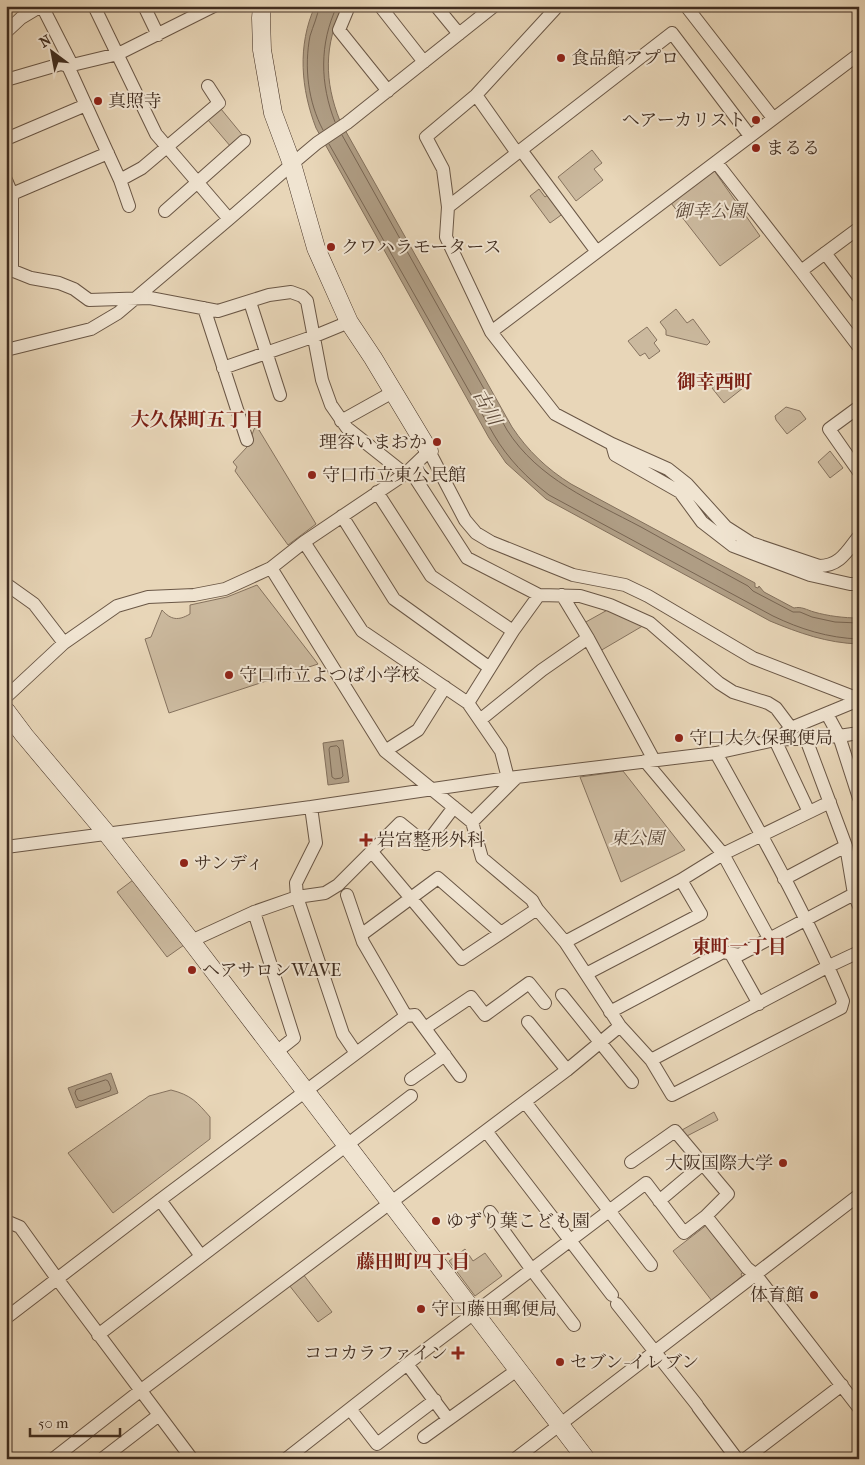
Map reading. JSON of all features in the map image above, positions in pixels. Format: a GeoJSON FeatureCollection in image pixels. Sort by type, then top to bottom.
{"type":"FeatureCollection","features":[{"type":"Feature","properties":{"kind":"street"},"geometry":{"type":"LineString","coordinates":[[6,32],[21,18],[41,6],[70,65],[120,180],[129,206]]}},
{"type":"Feature","properties":{"kind":"street"},"geometry":{"type":"LineString","coordinates":[[94,6],[156,134],[229,219]]}},
{"type":"Feature","properties":{"kind":"street"},"geometry":{"type":"LineString","coordinates":[[144,6],[158,34]]}},
{"type":"Feature","properties":{"kind":"street"},"geometry":{"type":"LineString","coordinates":[[6,80],[61,64],[70,65],[118,54],[158,34],[193,11],[214,6]]}},
{"type":"Feature","properties":{"kind":"street"},"geometry":{"type":"LineString","coordinates":[[262,6],[262,50],[273,113],[292,164],[316,248],[349,322],[429,451],[465,520],[476,533],[491,542],[573,575],[625,585],[648,596],[753,658],[859,700]]}},
{"type":"Feature","properties":{"kind":"street"},"geometry":{"type":"LineString","coordinates":[[349,6],[339,30],[388,91]]}},
{"type":"Feature","properties":{"kind":"street"},"geometry":{"type":"LineString","coordinates":[[380,6],[424,62]]}},
{"type":"Feature","properties":{"kind":"street"},"geometry":{"type":"LineString","coordinates":[[436,6],[459,34]]}},
{"type":"Feature","properties":{"kind":"street"},"geometry":{"type":"LineString","coordinates":[[6,350],[91,328],[118,314],[317,143],[347,123],[494,6]]}},
{"type":"Feature","properties":{"kind":"street"},"geometry":{"type":"LineString","coordinates":[[556,6],[555,10],[476,95],[426,138],[443,169],[448,207],[446,237],[491,332],[542,400],[555,414],[612,444],[668,469],[687,484],[726,527],[751,543],[819,566],[828,566],[838,562],[859,536]]}},
{"type":"Feature","properties":{"kind":"street"},"geometry":{"type":"LineString","coordinates":[[690,8],[773,118]]}},
{"type":"Feature","properties":{"kind":"street"},"geometry":{"type":"LineString","coordinates":[[448,207],[672,33],[750,136]]}},
{"type":"Feature","properties":{"kind":"street"},"geometry":{"type":"LineString","coordinates":[[491,332],[859,54]]}},
{"type":"Feature","properties":{"kind":"street"},"geometry":{"type":"LineString","coordinates":[[120,180],[142,168],[219,103],[208,86]]}},
{"type":"Feature","properties":{"kind":"street"},"geometry":{"type":"LineString","coordinates":[[476,95],[597,252]]}},
{"type":"Feature","properties":{"kind":"street"},"geometry":{"type":"LineString","coordinates":[[6,139],[86,105]]}},
{"type":"Feature","properties":{"kind":"street"},"geometry":{"type":"LineString","coordinates":[[165,211],[244,141]]}},
{"type":"Feature","properties":{"kind":"street"},"geometry":{"type":"LineString","coordinates":[[12,194],[108,153]]}},
{"type":"Feature","properties":{"kind":"street"},"geometry":{"type":"LineString","coordinates":[[716,162],[859,347]]}},
{"type":"Feature","properties":{"kind":"street"},"geometry":{"type":"LineString","coordinates":[[6,180],[12,194],[9,269],[31,278],[59,283],[89,300],[150,298],[218,311],[269,295],[291,292],[302,296],[307,300],[322,380],[331,405],[341,421],[347,428],[408,472],[467,558],[539,595],[580,596],[610,605],[650,623],[733,692],[768,703],[776,708],[791,728]]}},
{"type":"Feature","properties":{"kind":"street"},"geometry":{"type":"LineString","coordinates":[[802,271],[858,230]]}},
{"type":"Feature","properties":{"kind":"street"},"geometry":{"type":"LineString","coordinates":[[825,254],[859,298]]}},
{"type":"Feature","properties":{"kind":"street"},"geometry":{"type":"LineString","coordinates":[[250,302],[280,395]]}},
{"type":"Feature","properties":{"kind":"street"},"geometry":{"type":"LineString","coordinates":[[204,308],[247,440]]}},
{"type":"Feature","properties":{"kind":"street"},"geometry":{"type":"LineString","coordinates":[[223,368],[349,322]]}},
{"type":"Feature","properties":{"kind":"street"},"geometry":{"type":"LineString","coordinates":[[341,421],[393,392]]}},
{"type":"Feature","properties":{"kind":"street"},"geometry":{"type":"LineString","coordinates":[[859,406],[829,429],[859,472]]}},
{"type":"Feature","properties":{"kind":"street"},"geometry":{"type":"LineString","coordinates":[[612,444],[615,455],[680,492],[702,522],[733,546],[810,575],[850,584],[859,584]]}},
{"type":"Feature","properties":{"kind":"street"},"geometry":{"type":"LineString","coordinates":[[6,697],[64,643],[117,606],[148,597],[194,595],[225,589],[271,568],[304,542],[408,472],[429,451]]}},
{"type":"Feature","properties":{"kind":"street"},"geometry":{"type":"LineString","coordinates":[[377,492],[431,576],[513,631]]}},
{"type":"Feature","properties":{"kind":"street"},"geometry":{"type":"LineString","coordinates":[[342,516],[394,599],[490,668]]}},
{"type":"Feature","properties":{"kind":"street"},"geometry":{"type":"LineString","coordinates":[[304,542],[362,631],[468,703],[501,751],[512,777]]}},
{"type":"Feature","properties":{"kind":"street"},"geometry":{"type":"LineString","coordinates":[[271,568],[385,751],[472,822],[482,858],[532,900],[536,909],[565,942],[620,1026],[651,1060],[672,1095],[841,1008],[844,1000],[829,966],[784,879],[716,753]]}},
{"type":"Feature","properties":{"kind":"street"},"geometry":{"type":"LineString","coordinates":[[6,584],[34,604],[64,643]]}},
{"type":"Feature","properties":{"kind":"street"},"geometry":{"type":"LineString","coordinates":[[468,703],[513,631],[539,595]]}},
{"type":"Feature","properties":{"kind":"street"},"geometry":{"type":"LineString","coordinates":[[562,595],[588,638],[649,761],[723,854],[770,940]]}},
{"type":"Feature","properties":{"kind":"street"},"geometry":{"type":"LineString","coordinates":[[480,720],[542,670],[588,638]]}},
{"type":"Feature","properties":{"kind":"street"},"geometry":{"type":"LineString","coordinates":[[385,751],[418,730],[444,687]]}},
{"type":"Feature","properties":{"kind":"street"},"geometry":{"type":"LineString","coordinates":[[774,740],[791,728],[859,700]]}},
{"type":"Feature","properties":{"kind":"street"},"geometry":{"type":"LineString","coordinates":[[6,711],[24,736],[108,835],[191,941],[586,1459]]}},
{"type":"Feature","properties":{"kind":"street"},"geometry":{"type":"LineString","coordinates":[[827,714],[839,736],[858,795]]}},
{"type":"Feature","properties":{"kind":"street"},"geometry":{"type":"LineString","coordinates":[[6,847],[311,808],[512,777],[716,753],[774,740],[859,734]]}},
{"type":"Feature","properties":{"kind":"street"},"geometry":{"type":"LineString","coordinates":[[610,1012],[723,952],[740,955],[805,920],[856,900],[846,846],[806,739]]}},
{"type":"Feature","properties":{"kind":"street"},"geometry":{"type":"LineString","coordinates":[[774,740],[809,812]]}},
{"type":"Feature","properties":{"kind":"street"},"geometry":{"type":"LineString","coordinates":[[472,822],[512,777]]}},
{"type":"Feature","properties":{"kind":"street"},"geometry":{"type":"LineString","coordinates":[[565,942],[681,880],[723,854],[830,802]]}},
{"type":"Feature","properties":{"kind":"street"},"geometry":{"type":"LineString","coordinates":[[191,941],[254,912],[297,897],[325,894],[338,885],[400,823],[426,844],[454,807]]}},
{"type":"Feature","properties":{"kind":"street"},"geometry":{"type":"LineString","coordinates":[[311,808],[316,842],[296,883],[297,897],[343,1034],[356,1053]]}},
{"type":"Feature","properties":{"kind":"street"},"geometry":{"type":"LineString","coordinates":[[784,879],[846,846]]}},
{"type":"Feature","properties":{"kind":"street"},"geometry":{"type":"LineString","coordinates":[[372,852],[462,959],[536,909]]}},
{"type":"Feature","properties":{"kind":"street"},"geometry":{"type":"LineString","coordinates":[[361,934],[438,878],[500,932]]}},
{"type":"Feature","properties":{"kind":"street"},"geometry":{"type":"LineString","coordinates":[[586,974],[701,914],[681,880]]}},
{"type":"Feature","properties":{"kind":"street"},"geometry":{"type":"LineString","coordinates":[[347,895],[361,934],[380,974],[406,1016]]}},
{"type":"Feature","properties":{"kind":"street"},"geometry":{"type":"LineString","coordinates":[[254,912],[294,1038],[275,1053]]}},
{"type":"Feature","properties":{"kind":"street"},"geometry":{"type":"LineString","coordinates":[[651,1060],[859,952]]}},
{"type":"Feature","properties":{"kind":"street"},"geometry":{"type":"LineString","coordinates":[[731,954],[759,1004]]}},
{"type":"Feature","properties":{"kind":"street"},"geometry":{"type":"LineString","coordinates":[[425,1028],[471,998],[485,1015],[530,983],[545,1003]]}},
{"type":"Feature","properties":{"kind":"street"},"geometry":{"type":"LineString","coordinates":[[562,995],[632,1082]]}},
{"type":"Feature","properties":{"kind":"street"},"geometry":{"type":"LineString","coordinates":[[6,1318],[406,1016],[415,1015],[460,1076]]}},
{"type":"Feature","properties":{"kind":"street"},"geometry":{"type":"LineString","coordinates":[[528,1022],[567,1070]]}},
{"type":"Feature","properties":{"kind":"street"},"geometry":{"type":"LineString","coordinates":[[53,1459],[140,1391],[567,1070],[620,1026]]}},
{"type":"Feature","properties":{"kind":"street"},"geometry":{"type":"LineString","coordinates":[[411,1079],[445,1055]]}},
{"type":"Feature","properties":{"kind":"street"},"geometry":{"type":"LineString","coordinates":[[98,1335],[412,1096]]}},
{"type":"Feature","properties":{"kind":"street"},"geometry":{"type":"LineString","coordinates":[[525,1102],[651,1265]]}},
{"type":"Feature","properties":{"kind":"street"},"geometry":{"type":"LineString","coordinates":[[286,1459],[475,1312],[646,1184],[684,1233],[706,1216],[728,1194],[675,1130],[631,1162]]}},
{"type":"Feature","properties":{"kind":"street"},"geometry":{"type":"LineString","coordinates":[[486,1131],[737,1459]]}},
{"type":"Feature","properties":{"kind":"street"},"geometry":{"type":"LineString","coordinates":[[659,1201],[703,1164]]}},
{"type":"Feature","properties":{"kind":"street"},"geometry":{"type":"LineString","coordinates":[[515,1459],[859,1196]]}},
{"type":"Feature","properties":{"kind":"street"},"geometry":{"type":"LineString","coordinates":[[160,1200],[201,1256]]}},
{"type":"Feature","properties":{"kind":"street"},"geometry":{"type":"LineString","coordinates":[[490,1212],[574,1325]]}},
{"type":"Feature","properties":{"kind":"street"},"geometry":{"type":"LineString","coordinates":[[706,1216],[747,1268],[756,1275],[859,1408]]}},
{"type":"Feature","properties":{"kind":"street"},"geometry":{"type":"LineString","coordinates":[[6,1222],[20,1227],[98,1335],[192,1459]]}},
{"type":"Feature","properties":{"kind":"street"},"geometry":{"type":"LineString","coordinates":[[408,1364],[448,1419]]}},
{"type":"Feature","properties":{"kind":"street"},"geometry":{"type":"LineString","coordinates":[[424,1437],[517,1370]]}},
{"type":"Feature","properties":{"kind":"street"},"geometry":{"type":"LineString","coordinates":[[745,1459],[842,1385]]}},
{"type":"Feature","properties":{"kind":"street"},"geometry":{"type":"LineString","coordinates":[[350,1409],[377,1444],[435,1400]]}},
{"type":"Feature","properties":{"kind":"street"},"geometry":{"type":"LineString","coordinates":[[102,1459],[158,1415]]}},
{"type":"Feature","properties":{"kind":"green space"},"geometry":{"type":"Polygon","coordinates":[[[221,109],[244,137],[231,147],[208,120],[221,109]]]}},
{"type":"Feature","properties":{"kind":"green space"},"geometry":{"type":"Polygon","coordinates":[[[592,150],[602,163],[594,169],[603,180],[576,201],[558,177],[592,150]]]}},
{"type":"Feature","properties":{"kind":"green space","name":"御幸公園"},"geometry":{"type":"Polygon","coordinates":[[[713,169],[760,236],[720,266],[671,203],[713,169]]]}},
{"type":"Feature","properties":{"kind":"green space"},"geometry":{"type":"Polygon","coordinates":[[[539,189],[545,197],[549,194],[564,213],[550,223],[530,196],[539,189]]]}},
{"type":"Feature","properties":{"kind":"green space"},"geometry":{"type":"Polygon","coordinates":[[[676,309],[687,323],[693,319],[710,342],[707,345],[666,335],[666,330],[660,322],[676,309]]]}},
{"type":"Feature","properties":{"kind":"green space"},"geometry":{"type":"Polygon","coordinates":[[[647,327],[657,340],[654,343],[660,351],[649,359],[645,353],[640,356],[628,341],[647,327]]]}},
{"type":"Feature","properties":{"kind":"green space"},"geometry":{"type":"Polygon","coordinates":[[[722,379],[743,388],[724,403],[712,388],[722,379]]]}},
{"type":"Feature","properties":{"kind":"green space"},"geometry":{"type":"Polygon","coordinates":[[[786,407],[800,411],[806,419],[787,434],[775,416],[786,407]]]}},
{"type":"Feature","properties":{"kind":"green space"},"geometry":{"type":"Polygon","coordinates":[[[255,427],[259,430],[316,524],[288,545],[235,471],[237,467],[233,462],[247,447],[255,427]]]}},
{"type":"Feature","properties":{"kind":"green space"},"geometry":{"type":"Polygon","coordinates":[[[830,451],[843,468],[830,478],[818,462],[830,451]]]}},
{"type":"Feature","properties":{"kind":"green space"},"geometry":{"type":"Polygon","coordinates":[[[257,585],[318,664],[169,713],[145,639],[151,637],[162,610],[172,618],[182,618],[190,614],[190,605],[227,597],[257,585]]]}},
{"type":"Feature","properties":{"kind":"green space"},"geometry":{"type":"Polygon","coordinates":[[[611,608],[646,624],[600,651],[584,623],[611,608]]]}},
{"type":"Feature","properties":{"kind":"green space","name":"東公園"},"geometry":{"type":"Polygon","coordinates":[[[623,771],[685,850],[621,882],[580,777],[623,771]]]}},
{"type":"Feature","properties":{"kind":"green space"},"geometry":{"type":"Polygon","coordinates":[[[133,880],[184,945],[167,957],[117,892],[133,880]]]}},
{"type":"Feature","properties":{"kind":"green space"},"geometry":{"type":"Polygon","coordinates":[[[171,1090],[184,1094],[193,1100],[210,1117],[210,1139],[113,1213],[68,1153],[149,1096],[171,1090]]]}},
{"type":"Feature","properties":{"kind":"green space"},"geometry":{"type":"Polygon","coordinates":[[[714,1112],[718,1120],[685,1137],[682,1130],[714,1112]]]}},
{"type":"Feature","properties":{"kind":"green space"},"geometry":{"type":"Polygon","coordinates":[[[708,1224],[745,1271],[741,1274],[742,1276],[712,1301],[673,1251],[708,1224]]]}},
{"type":"Feature","properties":{"kind":"green space"},"geometry":{"type":"Polygon","coordinates":[[[465,1249],[473,1261],[485,1253],[502,1276],[475,1296],[449,1261],[465,1249]]]}},
{"type":"Feature","properties":{"kind":"green space"},"geometry":{"type":"Polygon","coordinates":[[[303,1274],[332,1312],[318,1322],[289,1285],[303,1274]]]}},
{"type":"Feature","properties":{"kind":"water","name":"古川"},"geometry":{"type":"Polygon","coordinates":[[[315,6],[343,6],[332,35],[328,63],[331,92],[340,121],[512,427],[531,452],[546,466],[571,484],[755,583],[755,587],[758,588],[759,586],[764,592],[794,608],[802,608],[830,616],[859,618],[859,644],[813,637],[770,621],[546,499],[506,463],[489,438],[316,128],[307,98],[303,67],[305,36],[315,6]]]}},
{"type":"Feature","properties":{"kind":"water"},"geometry":{"type":"Polygon","coordinates":[[[343,740],[349,782],[328,785],[323,743],[343,740]]]}},
{"type":"Feature","properties":{"kind":"water"},"geometry":{"type":"Polygon","coordinates":[[[111,1073],[118,1093],[76,1108],[68,1088],[111,1073]]]}},
{"type":"Feature","properties":{"kind":"place","name":"食品館アプロ"},"geometry":{"type":"Point","coordinates":[561,58]}},
{"type":"Feature","properties":{"kind":"place","name":"真照寺"},"geometry":{"type":"Point","coordinates":[98,101]}},
{"type":"Feature","properties":{"kind":"place","name":"ヘアーカリスト"},"geometry":{"type":"Point","coordinates":[756,120]}},
{"type":"Feature","properties":{"kind":"place","name":"まるる"},"geometry":{"type":"Point","coordinates":[756,148]}},
{"type":"Feature","properties":{"kind":"place","name":"クワハラモータース"},"geometry":{"type":"Point","coordinates":[331,247]}},
{"type":"Feature","properties":{"kind":"place","name":"理容いまおか"},"geometry":{"type":"Point","coordinates":[437,442]}},
{"type":"Feature","properties":{"kind":"place","name":"守口市立東公民館"},"geometry":{"type":"Point","coordinates":[312,475]}},
{"type":"Feature","properties":{"kind":"place","name":"守口市立よつば小学校"},"geometry":{"type":"Point","coordinates":[229,675]}},
{"type":"Feature","properties":{"kind":"place","name":"守口大久保郵便局"},"geometry":{"type":"Point","coordinates":[679,738]}},
{"type":"Feature","properties":{"kind":"place","name":"岩宮整形外科"},"geometry":{"type":"Point","coordinates":[366,840]}},
{"type":"Feature","properties":{"kind":"place","name":"サンディ"},"geometry":{"type":"Point","coordinates":[184,863]}},
{"type":"Feature","properties":{"kind":"place","name":"ヘアサロンWAVE"},"geometry":{"type":"Point","coordinates":[192,970]}},
{"type":"Feature","properties":{"kind":"place","name":"大阪国際大学"},"geometry":{"type":"Point","coordinates":[783,1163]}},
{"type":"Feature","properties":{"kind":"place","name":"ゆずり葉こども園"},"geometry":{"type":"Point","coordinates":[436,1221]}},
{"type":"Feature","properties":{"kind":"place","name":"体育館"},"geometry":{"type":"Point","coordinates":[814,1295]}},
{"type":"Feature","properties":{"kind":"place","name":"守口藤田郵便局"},"geometry":{"type":"Point","coordinates":[421,1309]}},
{"type":"Feature","properties":{"kind":"place","name":"ココカラファイン"},"geometry":{"type":"Point","coordinates":[458,1353]}},
{"type":"Feature","properties":{"kind":"place","name":"セブン-イレブン"},"geometry":{"type":"Point","coordinates":[560,1362]}},
{"type":"Feature","properties":{"kind":"district","name":"御幸西町"},"geometry":{"type":"Point","coordinates":[715,382]}},
{"type":"Feature","properties":{"kind":"district","name":"大久保町五丁目"},"geometry":{"type":"Point","coordinates":[197,420]}},
{"type":"Feature","properties":{"kind":"district","name":"東町一丁目"},"geometry":{"type":"Point","coordinates":[739,947]}},
{"type":"Feature","properties":{"kind":"district","name":"藤田町四丁目"},"geometry":{"type":"Point","coordinates":[413,1262]}}]}
